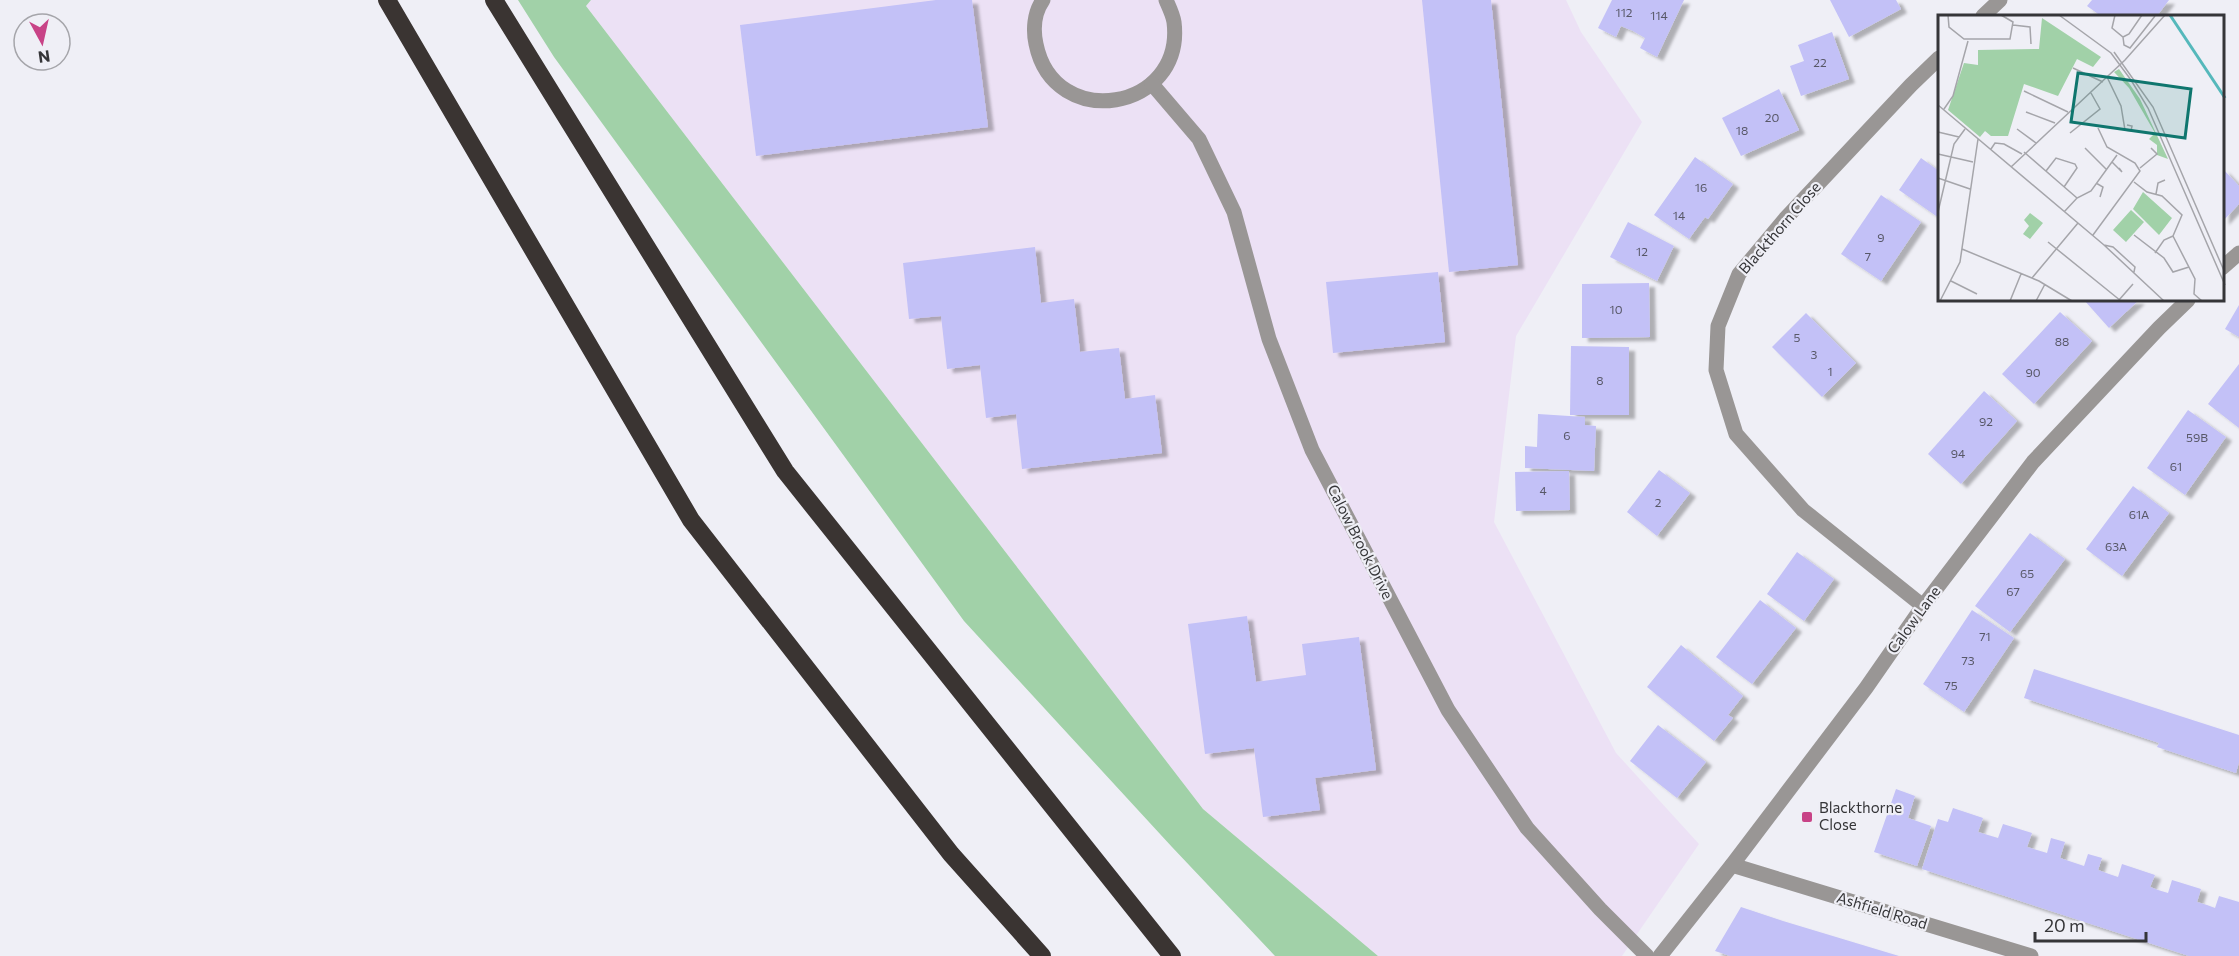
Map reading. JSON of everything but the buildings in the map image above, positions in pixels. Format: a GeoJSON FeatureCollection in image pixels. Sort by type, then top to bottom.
{"type":"FeatureCollection","features":[{"type":"Feature","properties":{"kind":"highway"},"geometry":{"type":"LineString","coordinates":[[387,0],[691,520],[951,854],[1042,956]]}},
{"type":"Feature","properties":{"kind":"highway"},"geometry":{"type":"LineString","coordinates":[[494,0],[785,471],[1172,956]]}},
{"type":"Feature","properties":{"kind":"street"},"geometry":{"type":"LineString","coordinates":[[1043,0],[1039,6],[1034,33],[1039,59],[1054,81],[1076,97],[1102,103],[1129,98],[1152,84],[1166,66],[1173,44],[1174,21],[1166,0]]}},
{"type":"Feature","properties":{"kind":"street"},"geometry":{"type":"LineString","coordinates":[[1984,15],[2000,0]]}},
{"type":"Feature","properties":{"kind":"street","name":"Blackthorn Close"},"geometry":{"type":"LineString","coordinates":[[1923,606],[1803,510],[1758,460],[1736,434],[1716,370],[1718,326],[1739,274],[1785,219],[1938,59]]}},
{"type":"Feature","properties":{"kind":"street","name":"Calow Brook Drive"},"geometry":{"type":"LineString","coordinates":[[1152,84],[1199,139],[1234,212],[1269,339],[1312,450],[1448,710],[1527,828],[1600,909],[1647,956]]}},
{"type":"Feature","properties":{"kind":"street"},"geometry":{"type":"LineString","coordinates":[[2224,267],[2239,252]]}},
{"type":"Feature","properties":{"kind":"street","name":"Calow Lane"},"geometry":{"type":"LineString","coordinates":[[1660,956],[1866,688],[1923,606],[2033,462],[2186,302]]}},
{"type":"Feature","properties":{"kind":"street","name":"Ashfield Road"},"geometry":{"type":"LineString","coordinates":[[1732,865],[2031,956]]}},
{"type":"Feature","properties":{"kind":"shaded area"},"geometry":{"type":"Polygon","coordinates":[[[591,0],[1566,0],[1581,32],[1642,122],[1516,336],[1494,522],[1616,753],[1699,844],[1622,956],[1378,956],[1203,809],[586,6],[591,0]]]}},
{"type":"Feature","properties":{"kind":"green space"},"geometry":{"type":"Polygon","coordinates":[[[518,0],[591,0],[586,6],[1203,809],[1378,956],[1275,956],[964,621],[554,57],[518,0]]]}},
{"type":"Feature","properties":{"kind":"place","name":"Blackthorne Close"},"geometry":{"type":"Point","coordinates":[1807,817]}}]}
